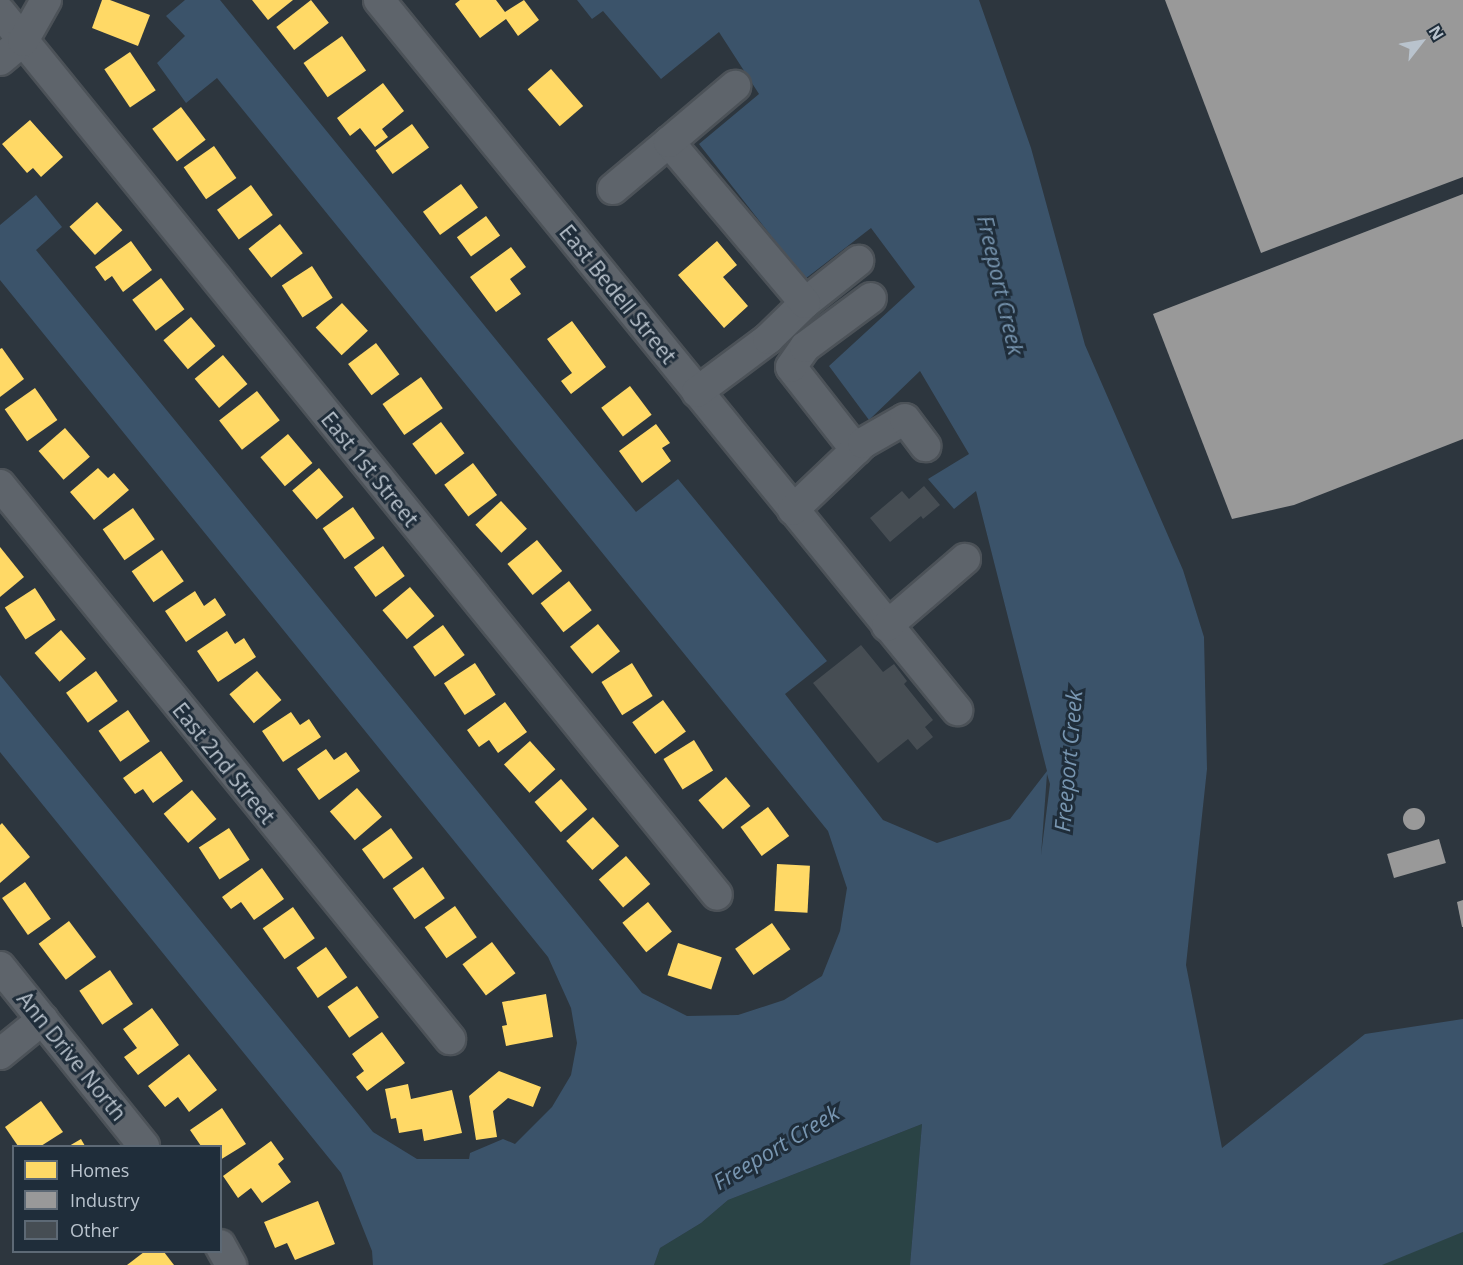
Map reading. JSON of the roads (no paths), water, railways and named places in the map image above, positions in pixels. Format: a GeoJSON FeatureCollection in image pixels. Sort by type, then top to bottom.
{"type":"FeatureCollection","features":[{"type":"Feature","properties":{"kind":"street"},"geometry":{"type":"LineString","coordinates":[[0,60],[23,41],[46,0]]}},
{"type":"Feature","properties":{"kind":"street","name":"East Bedell Street"},"geometry":{"type":"LineString","coordinates":[[380,0],[957,710]]}},
{"type":"Feature","properties":{"kind":"street","name":"East 1st Street"},"geometry":{"type":"LineString","coordinates":[[0,12],[717,895]]}},
{"type":"Feature","properties":{"kind":"street"},"geometry":{"type":"LineString","coordinates":[[613,189],[735,86]]}},
{"type":"Feature","properties":{"kind":"street"},"geometry":{"type":"LineString","coordinates":[[669,142],[805,303]]}},
{"type":"Feature","properties":{"kind":"street"},"geometry":{"type":"LineString","coordinates":[[697,392],[768,339],[805,303],[858,261]]}},
{"type":"Feature","properties":{"kind":"street"},"geometry":{"type":"LineString","coordinates":[[856,450],[791,367],[805,347],[871,298]]}},
{"type":"Feature","properties":{"kind":"street"},"geometry":{"type":"LineString","coordinates":[[793,510],[856,450],[905,419],[925,446]]}},
{"type":"Feature","properties":{"kind":"street","name":"East 2nd Street"},"geometry":{"type":"LineString","coordinates":[[0,485],[450,1039]]}},
{"type":"Feature","properties":{"kind":"street"},"geometry":{"type":"LineString","coordinates":[[887,626],[965,559]]}},
{"type":"Feature","properties":{"kind":"street","name":"Ann Drive North"},"geometry":{"type":"LineString","coordinates":[[0,967],[143,1145]]}},
{"type":"Feature","properties":{"kind":"street"},"geometry":{"type":"LineString","coordinates":[[0,1054],[43,1019]]}},
{"type":"Feature","properties":{"kind":"street"},"geometry":{"type":"LineString","coordinates":[[222,1249],[231,1265]]}},
{"type":"Feature","properties":{"kind":"water","name":"Freeport Creek"},"geometry":{"type":"Polygon","coordinates":[[[185,0],[220,0],[636,512],[678,479],[827,661],[785,694],[883,820],[937,843],[1010,819],[1047,771],[976,491],[954,509],[928,479],[969,454],[920,371],[869,420],[829,366],[915,287],[871,228],[805,279],[699,144],[759,94],[719,32],[661,79],[603,11],[592,19],[577,0],[979,0],[1031,148],[1085,345],[1183,570],[1204,637],[1207,769],[1186,965],[1222,1148],[1365,1034],[1463,1019],[1463,1232],[1382,1265],[910,1265],[922,1124],[728,1200],[701,1223],[660,1248],[654,1265],[373,1265],[372,1251],[341,1173],[0,752],[0,675],[373,1132],[417,1159],[469,1159],[470,1153],[503,1139],[515,1144],[552,1107],[571,1075],[577,1043],[571,1008],[548,957],[0,280],[0,225],[36,195],[62,227],[36,250],[642,993],[687,1016],[738,1015],[784,1000],[822,976],[840,931],[847,888],[828,831],[217,78],[186,103],[157,63],[185,36],[166,16],[185,0]],[[1047,774],[1041,855],[1050,784],[1047,774]]]}}]}
